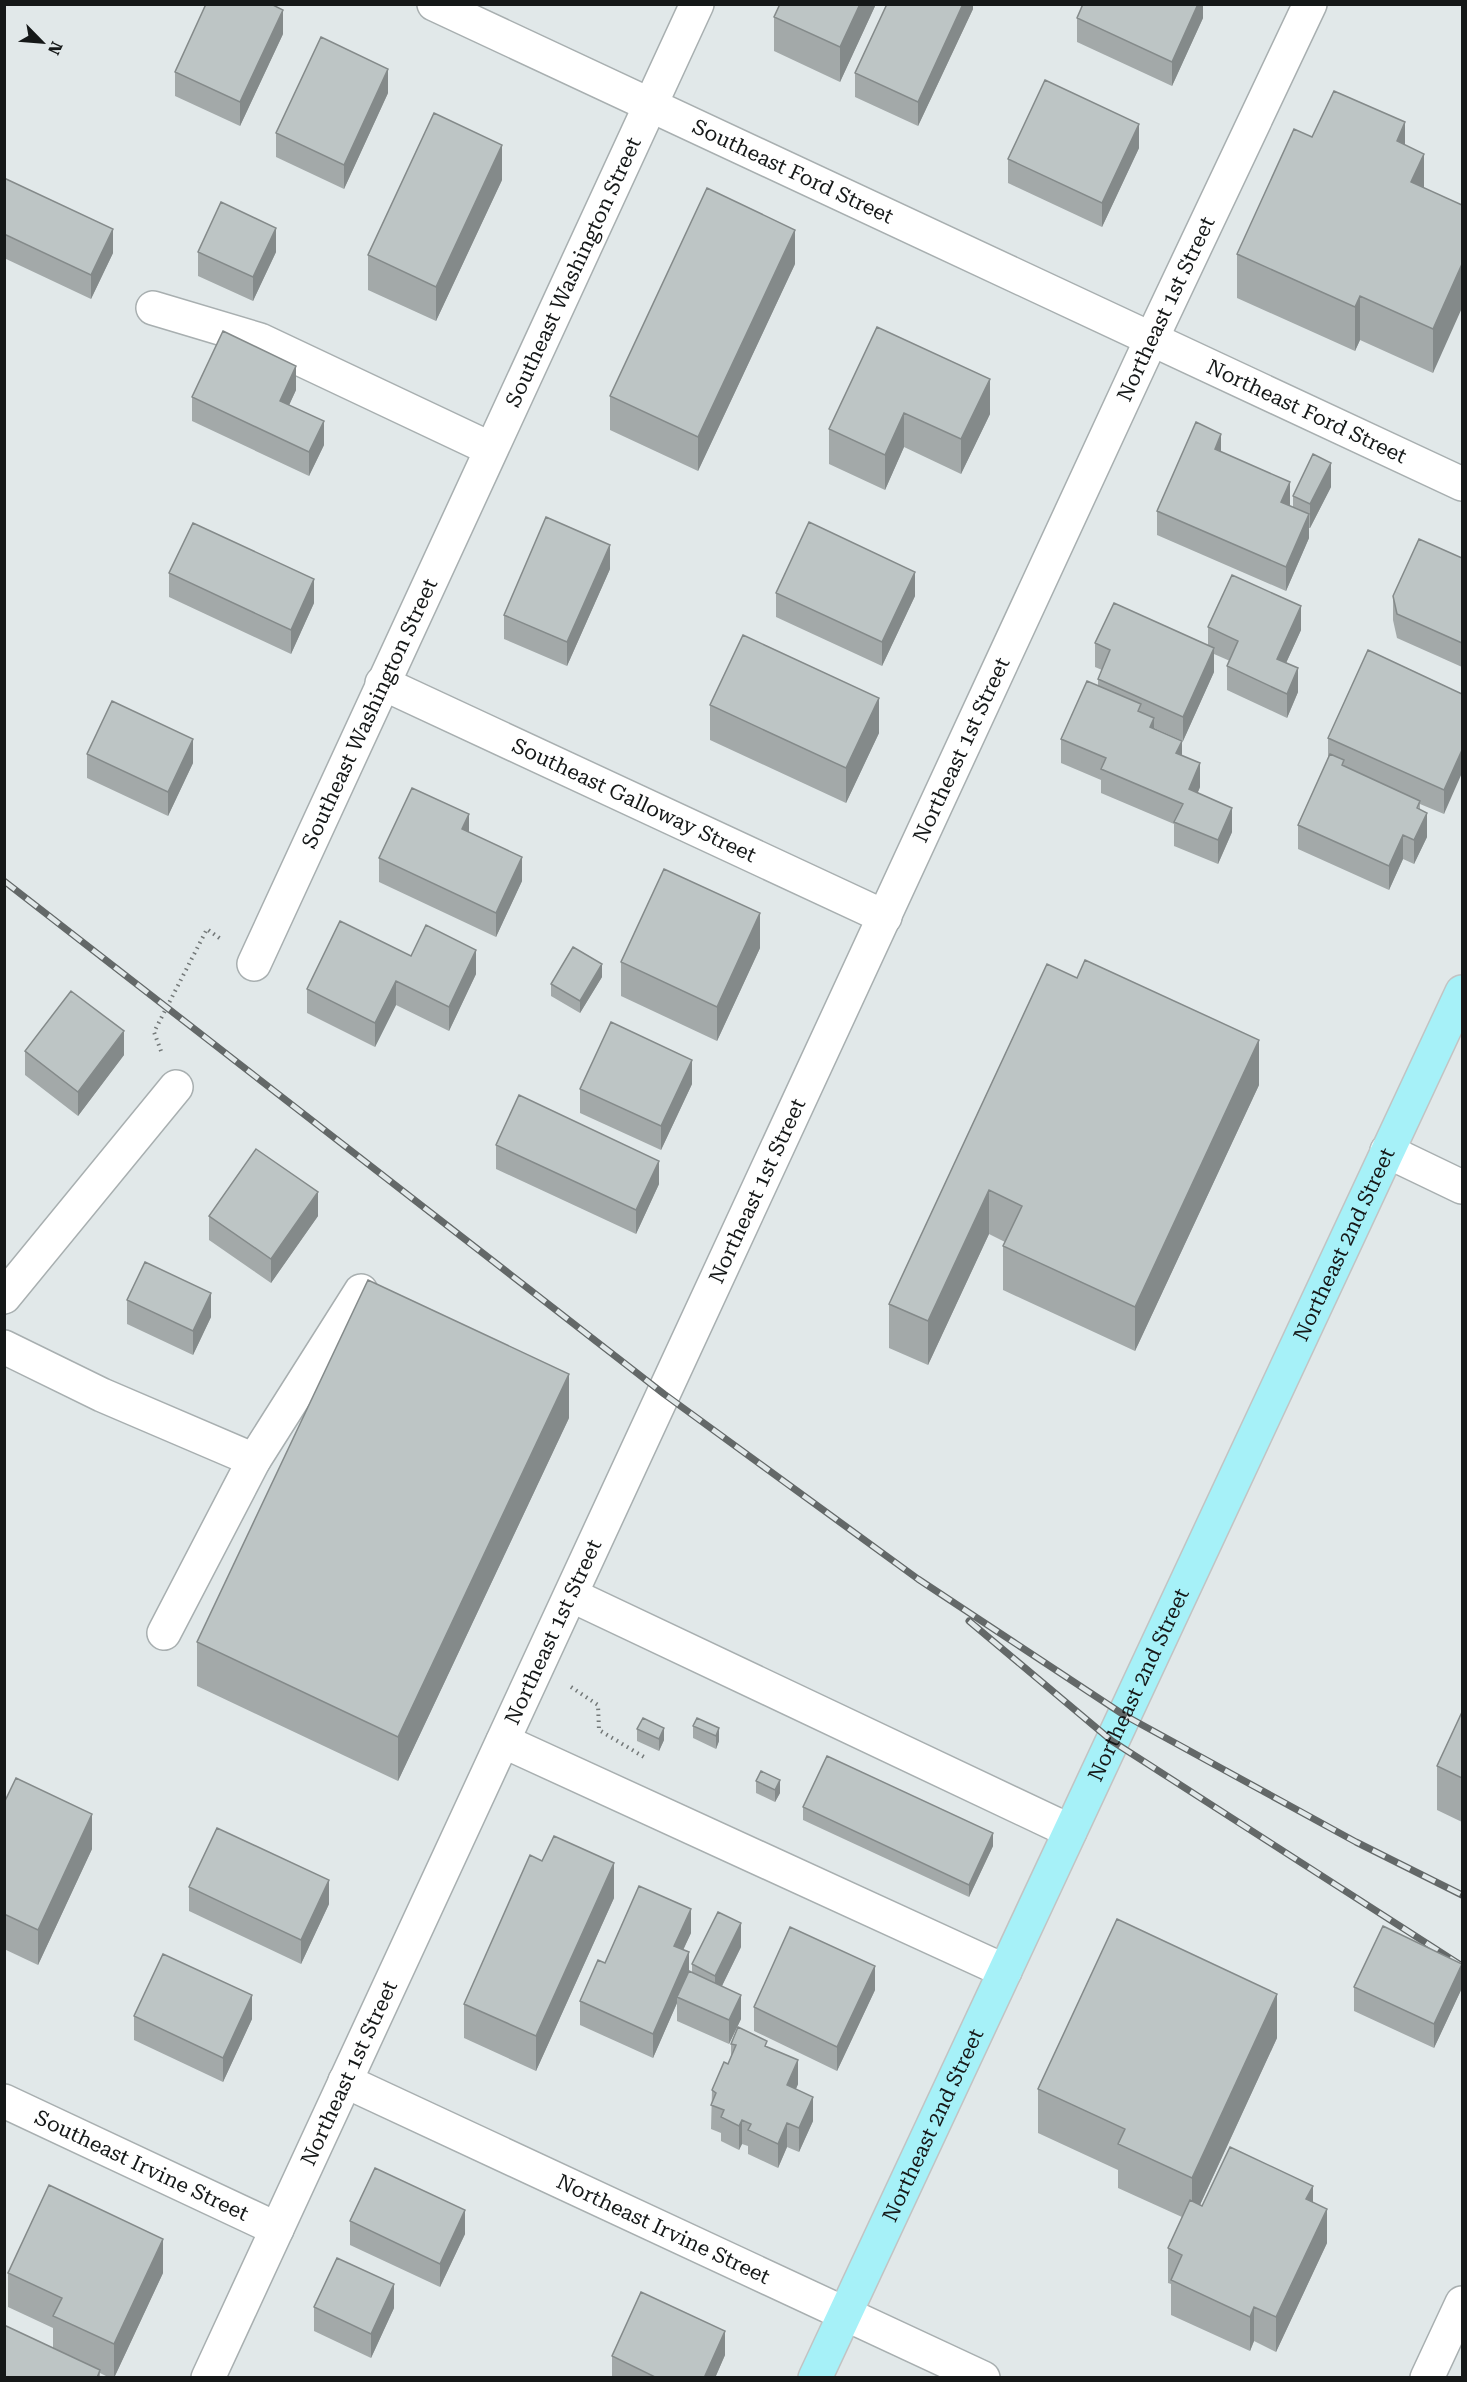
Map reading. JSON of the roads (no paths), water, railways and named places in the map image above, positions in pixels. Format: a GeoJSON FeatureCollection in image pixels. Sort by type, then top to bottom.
{"type":"FeatureCollection","features":[{"type":"Feature","properties":{"kind":"main road","name":"Northeast 2nd Street"},"geometry":{"type":"LineString","coordinates":[[816,2378],[1462,992]]}},
{"type":"Feature","properties":{"kind":"street","name":"Southeast Ford Street"},"geometry":{"type":"LineString","coordinates":[[434,4],[1151,340]]}},
{"type":"Feature","properties":{"kind":"street","name":"Southeast Washington Street"},"geometry":{"type":"LineString","coordinates":[[254,963],[697,4]]}},
{"type":"Feature","properties":{"kind":"street","name":"Northeast 1st Street"},"geometry":{"type":"LineString","coordinates":[[208,2378],[1151,340],[1310,4]]}},
{"type":"Feature","properties":{"kind":"street"},"geometry":{"type":"LineString","coordinates":[[153,308],[260,340],[491,449]]}},
{"type":"Feature","properties":{"kind":"street","name":"Northeast Ford Street"},"geometry":{"type":"LineString","coordinates":[[1151,340],[1462,484]]}},
{"type":"Feature","properties":{"kind":"street","name":"Southeast Galloway Street"},"geometry":{"type":"LineString","coordinates":[[382,684],[885,917]]}},
{"type":"Feature","properties":{"kind":"street"},"geometry":{"type":"LineString","coordinates":[[4,1296],[176,1087]]}},
{"type":"Feature","properties":{"kind":"street"},"geometry":{"type":"LineString","coordinates":[[1387,1151],[1462,1187]]}},
{"type":"Feature","properties":{"kind":"street"},"geometry":{"type":"LineString","coordinates":[[164,1633],[254,1460],[361,1291]]}},
{"type":"Feature","properties":{"kind":"street"},"geometry":{"type":"LineString","coordinates":[[4,1347],[102,1395],[254,1460]]}},
{"type":"Feature","properties":{"kind":"street"},"geometry":{"type":"LineString","coordinates":[[571,1596],[1070,1831]]}},
{"type":"Feature","properties":{"kind":"street"},"geometry":{"type":"LineString","coordinates":[[503,1742],[1005,1971]]}},
{"type":"Feature","properties":{"kind":"street","name":"Northeast Irvine Street"},"geometry":{"type":"LineString","coordinates":[[345,2081],[983,2378]]}},
{"type":"Feature","properties":{"kind":"street","name":"Southeast Irvine Street"},"geometry":{"type":"LineString","coordinates":[[4,2101],[277,2229]]}},
{"type":"Feature","properties":{"kind":"street"},"geometry":{"type":"LineString","coordinates":[[1427,2378],[1462,2303]]}},
{"type":"Feature","properties":{"kind":"railway"},"geometry":{"type":"LineString","coordinates":[[4,881],[664,1394],[918,1579],[1124,1715],[1356,1842],[1462,1895]]}},
{"type":"Feature","properties":{"kind":"railway"},"geometry":{"type":"LineString","coordinates":[[969,1621],[1112,1741],[1462,1966]]}}]}
